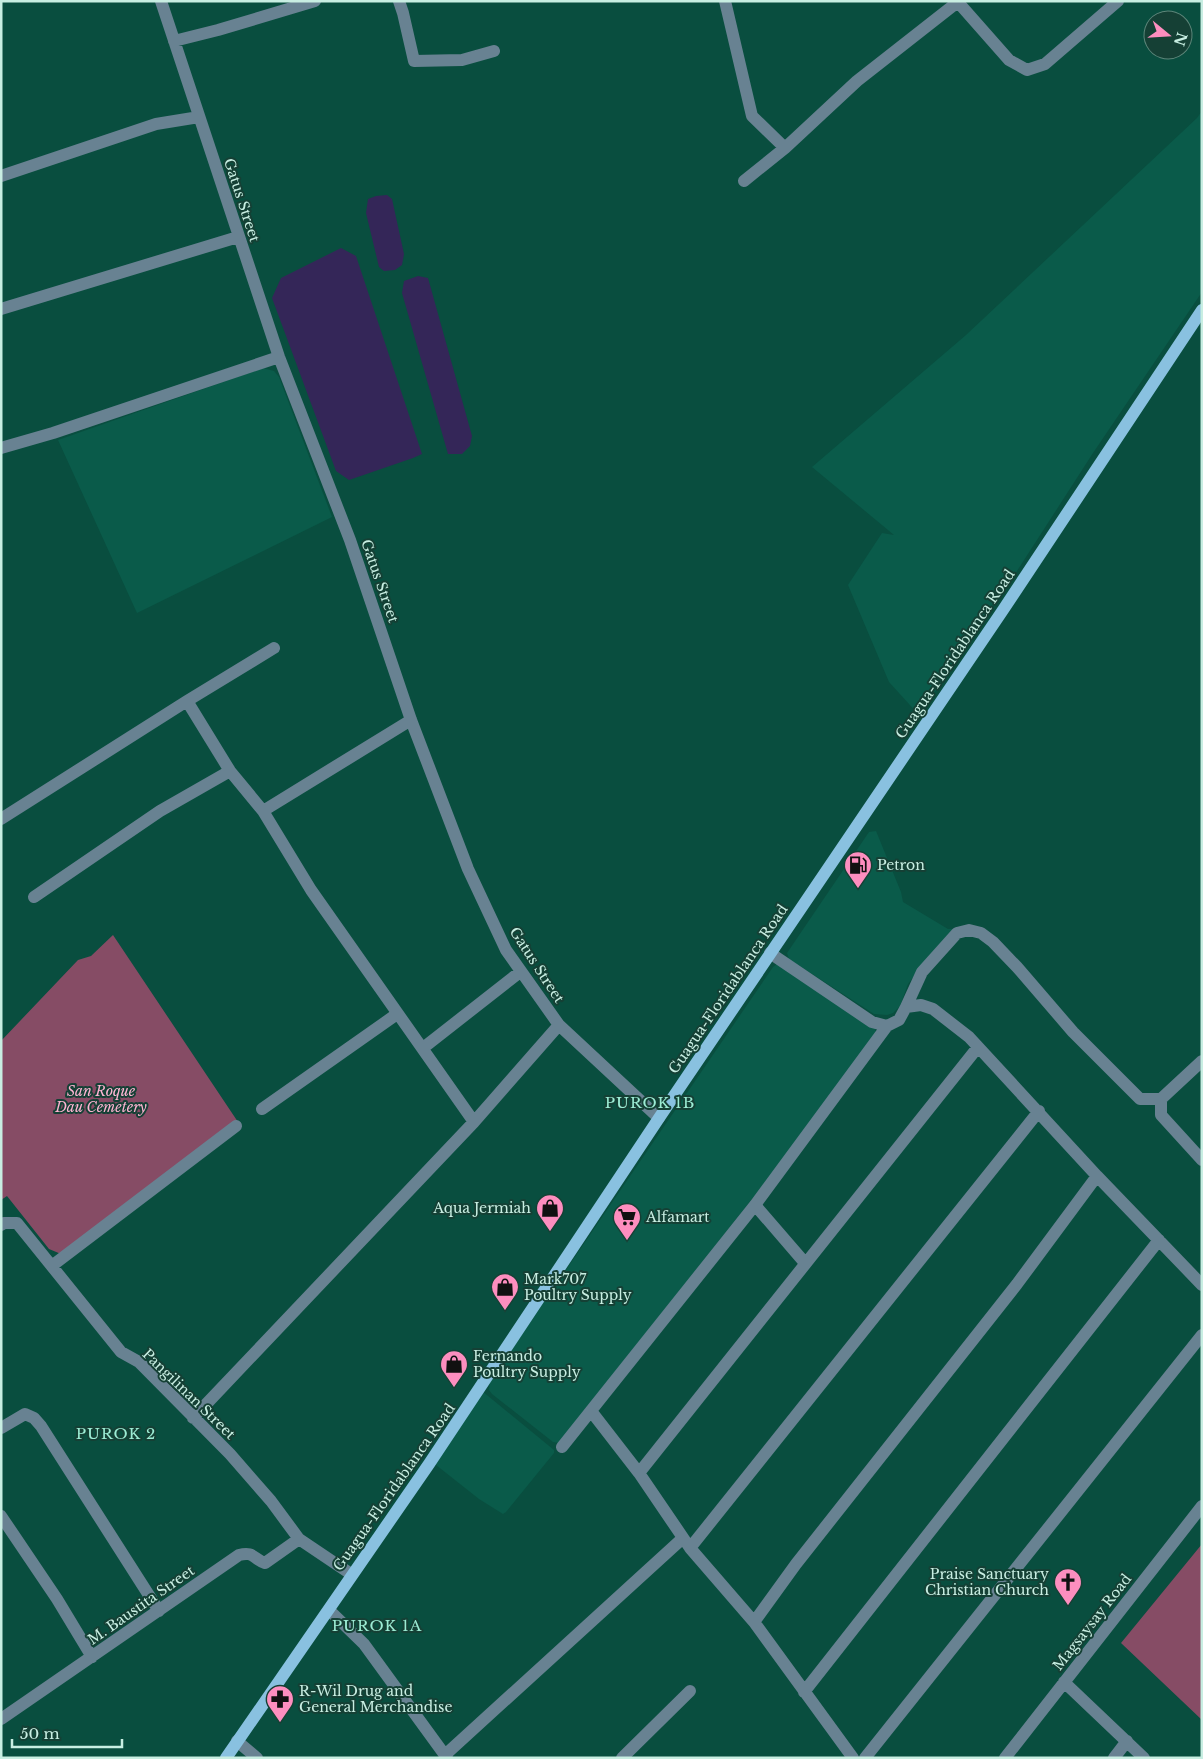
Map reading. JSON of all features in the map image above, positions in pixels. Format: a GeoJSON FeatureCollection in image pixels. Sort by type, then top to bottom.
{"type":"FeatureCollection","features":[{"type":"Feature","properties":{"kind":"main road","name":"Guagua-Floridablanca Road"},"geometry":{"type":"LineString","coordinates":[[226,1758],[445,1440],[659,1118],[1003,610],[1202,310]]}},
{"type":"Feature","properties":{"kind":"street","name":"Gatus Street"},"geometry":{"type":"LineString","coordinates":[[161,1],[278,358],[350,540],[411,720],[468,869],[506,950],[559,1025],[659,1118]]}},
{"type":"Feature","properties":{"kind":"street"},"geometry":{"type":"LineString","coordinates":[[174,41],[315,1]]}},
{"type":"Feature","properties":{"kind":"street"},"geometry":{"type":"LineString","coordinates":[[399,1],[414,61],[462,60],[494,51]]}},
{"type":"Feature","properties":{"kind":"street"},"geometry":{"type":"LineString","coordinates":[[725,1],[752,116],[785,148]]}},
{"type":"Feature","properties":{"kind":"street"},"geometry":{"type":"LineString","coordinates":[[744,181],[785,148],[857,81],[958,2],[1008,60],[1027,70],[1045,64],[1118,1]]}},
{"type":"Feature","properties":{"kind":"street"},"geometry":{"type":"LineString","coordinates":[[1,176],[156,124],[199,117]]}},
{"type":"Feature","properties":{"kind":"street"},"geometry":{"type":"LineString","coordinates":[[1,309],[238,237]]}},
{"type":"Feature","properties":{"kind":"street"},"geometry":{"type":"LineString","coordinates":[[1,448],[278,358]]}},
{"type":"Feature","properties":{"kind":"street"},"geometry":{"type":"LineString","coordinates":[[1,819],[186,701],[274,648]]}},
{"type":"Feature","properties":{"kind":"street"},"geometry":{"type":"LineString","coordinates":[[186,701],[230,771],[263,811],[311,890],[397,1014],[424,1048],[474,1122]]}},
{"type":"Feature","properties":{"kind":"street"},"geometry":{"type":"LineString","coordinates":[[263,811],[411,720]]}},
{"type":"Feature","properties":{"kind":"street"},"geometry":{"type":"LineString","coordinates":[[34,897],[160,811],[230,771]]}},
{"type":"Feature","properties":{"kind":"street"},"geometry":{"type":"LineString","coordinates":[[562,1447],[755,1205],[887,1026],[899,1020],[922,972],[957,933],[969,930],[981,933],[994,942],[1073,1032],[1140,1099],[1162,1099]]}},
{"type":"Feature","properties":{"kind":"street"},"geometry":{"type":"LineString","coordinates":[[770,953],[872,1022],[887,1026]]}},
{"type":"Feature","properties":{"kind":"street"},"geometry":{"type":"LineString","coordinates":[[424,1048],[520,972]]}},
{"type":"Feature","properties":{"kind":"street"},"geometry":{"type":"LineString","coordinates":[[906,1006],[921,1005],[933,1009],[969,1037],[1097,1176],[1202,1285]]}},
{"type":"Feature","properties":{"kind":"street"},"geometry":{"type":"LineString","coordinates":[[262,1109],[397,1014]]}},
{"type":"Feature","properties":{"kind":"street"},"geometry":{"type":"LineString","coordinates":[[193,1418],[474,1122],[559,1025]]}},
{"type":"Feature","properties":{"kind":"street"},"geometry":{"type":"LineString","coordinates":[[639,1473],[978,1047]]}},
{"type":"Feature","properties":{"kind":"street"},"geometry":{"type":"LineString","coordinates":[[1202,1061],[1162,1099],[1161,1115],[1202,1160]]}},
{"type":"Feature","properties":{"kind":"street"},"geometry":{"type":"LineString","coordinates":[[329,1610],[364,1644],[446,1756],[687,1543],[1039,1112]]}},
{"type":"Feature","properties":{"kind":"street"},"geometry":{"type":"LineString","coordinates":[[53,1265],[236,1126]]}},
{"type":"Feature","properties":{"kind":"street"},"geometry":{"type":"LineString","coordinates":[[754,1622],[808,1549],[1017,1284],[1097,1176]]}},
{"type":"Feature","properties":{"kind":"street"},"geometry":{"type":"LineString","coordinates":[[755,1205],[805,1263]]}},
{"type":"Feature","properties":{"kind":"street","name":"Pangilinan Street"},"geometry":{"type":"LineString","coordinates":[[2,1223],[17,1223],[53,1265],[121,1352],[139,1362],[230,1454],[271,1501],[299,1539],[351,1574]]}},
{"type":"Feature","properties":{"kind":"street"},"geometry":{"type":"LineString","coordinates":[[804,1692],[1159,1240]]}},
{"type":"Feature","properties":{"kind":"street"},"geometry":{"type":"LineString","coordinates":[[865,1758],[1202,1335]]}},
{"type":"Feature","properties":{"kind":"street"},"geometry":{"type":"LineString","coordinates":[[591,1411],[639,1473],[687,1543],[754,1622],[853,1758]]}},
{"type":"Feature","properties":{"kind":"street"},"geometry":{"type":"LineString","coordinates":[[1,1428],[25,1414],[34,1418],[41,1426],[159,1611]]}},
{"type":"Feature","properties":{"kind":"street","name":"Magsaysay Road"},"geometry":{"type":"LineString","coordinates":[[1005,1758],[1202,1506]]}},
{"type":"Feature","properties":{"kind":"street"},"geometry":{"type":"LineString","coordinates":[[1,1516],[57,1599],[92,1658]]}},
{"type":"Feature","properties":{"kind":"street","name":"M. Baustita Street"},"geometry":{"type":"LineString","coordinates":[[1,1719],[239,1555],[247,1553],[254,1555],[265,1563],[299,1539]]}},
{"type":"Feature","properties":{"kind":"street"},"geometry":{"type":"LineString","coordinates":[[1064,1682],[1144,1758]]}},
{"type":"Feature","properties":{"kind":"street"},"geometry":{"type":"LineString","coordinates":[[622,1758],[690,1691]]}},
{"type":"Feature","properties":{"kind":"street"},"geometry":{"type":"LineString","coordinates":[[237,1741],[257,1758]]}},
{"type":"Feature","properties":{"kind":"street"},"geometry":{"type":"LineString","coordinates":[[1114,1758],[1127,1741]]}},
{"type":"Feature","properties":{"kind":"shaded area"},"geometry":{"type":"Polygon","coordinates":[[[1202,111],[1202,292],[1093,453],[1008,585],[919,715],[889,682],[848,585],[882,533],[894,535],[812,467],[966,335],[1197,118],[1202,111]]]}},
{"type":"Feature","properties":{"kind":"shaded area"},"geometry":{"type":"Polygon","coordinates":[[[387,195],[392,199],[404,254],[402,265],[395,270],[384,271],[379,267],[366,213],[368,199],[387,195]]]}},
{"type":"Feature","properties":{"kind":"shaded area"},"geometry":{"type":"Polygon","coordinates":[[[341,248],[356,256],[422,454],[349,480],[336,471],[272,298],[281,278],[341,248]]]}},
{"type":"Feature","properties":{"kind":"shaded area"},"geometry":{"type":"Polygon","coordinates":[[[418,276],[428,278],[472,436],[470,446],[462,454],[448,454],[402,293],[404,281],[418,276]]]}},
{"type":"Feature","properties":{"kind":"shaded area"},"geometry":{"type":"Polygon","coordinates":[[[263,368],[274,371],[279,377],[332,517],[137,613],[58,440],[263,368]]]}},
{"type":"Feature","properties":{"kind":"shaded area"},"geometry":{"type":"Polygon","coordinates":[[[876,831],[901,892],[903,902],[948,929],[958,929],[925,962],[908,984],[900,1006],[893,1013],[887,1015],[874,1014],[789,959],[787,953],[869,832],[876,831]]]}},
{"type":"Feature","properties":{"kind":"shaded area"},"geometry":{"type":"Polygon","coordinates":[[[777,964],[875,1028],[876,1034],[823,1109],[559,1443],[553,1442],[492,1394],[489,1390],[490,1381],[773,967],[777,964]]]}},
{"type":"Feature","properties":{"kind":"shaded area"},"geometry":{"type":"Polygon","coordinates":[[[482,1391],[554,1450],[554,1453],[503,1514],[479,1499],[436,1465],[435,1460],[482,1391]]]}},
{"type":"Feature","properties":{"kind":"green space","name":"San Roque Dau Cemetery"},"geometry":{"type":"Polygon","coordinates":[[[113,935],[238,1122],[61,1254],[49,1249],[7,1196],[1,1200],[1,1041],[78,960],[91,956],[113,935]]]}},
{"type":"Feature","properties":{"kind":"green space"},"geometry":{"type":"Polygon","coordinates":[[[1202,1544],[1202,1720],[1121,1643],[1202,1544]]]}},
{"type":"Feature","properties":{"kind":"place","name":"Petron"},"geometry":{"type":"Point","coordinates":[858,889]}},
{"type":"Feature","properties":{"kind":"place","name":"Aqua Jermiah"},"geometry":{"type":"Point","coordinates":[550,1232]}},
{"type":"Feature","properties":{"kind":"place","name":"Alfamart"},"geometry":{"type":"Point","coordinates":[627,1241]}},
{"type":"Feature","properties":{"kind":"place","name":"Mark707 Poultry Supply"},"geometry":{"type":"Point","coordinates":[505,1311]}},
{"type":"Feature","properties":{"kind":"place","name":"Fernando Poultry Supply"},"geometry":{"type":"Point","coordinates":[454,1388]}},
{"type":"Feature","properties":{"kind":"place","name":"Praise Sanctuary Christian Church"},"geometry":{"type":"Point","coordinates":[1068,1606]}},
{"type":"Feature","properties":{"kind":"place","name":"R-Wil Drug and General Merchandise"},"geometry":{"type":"Point","coordinates":[280,1723]}},
{"type":"Feature","properties":{"kind":"district","name":"PUROK 1B"},"geometry":{"type":"Point","coordinates":[650,1103]}},
{"type":"Feature","properties":{"kind":"district","name":"PUROK 2"},"geometry":{"type":"Point","coordinates":[116,1434]}},
{"type":"Feature","properties":{"kind":"district","name":"PUROK 1A"},"geometry":{"type":"Point","coordinates":[377,1626]}}]}
